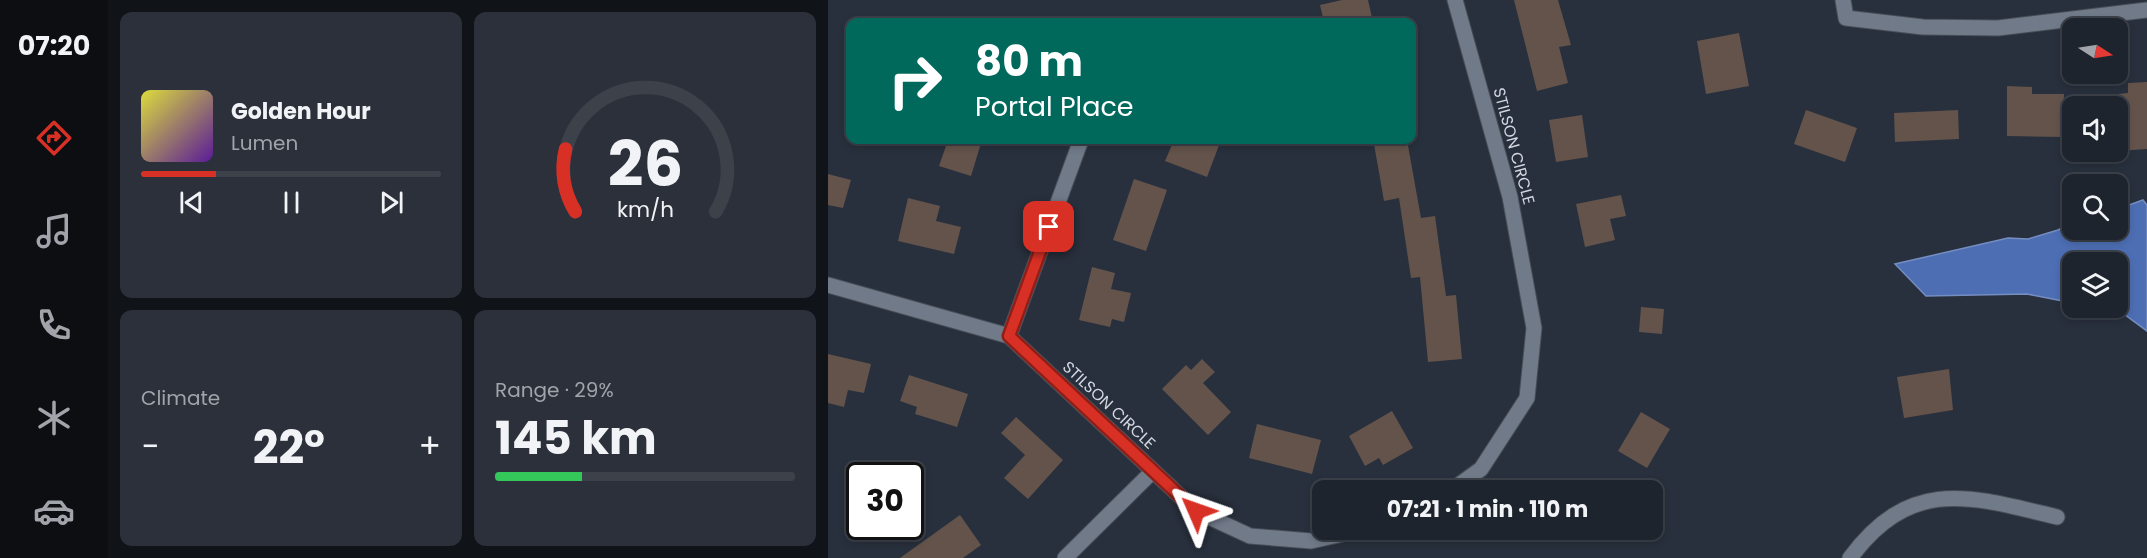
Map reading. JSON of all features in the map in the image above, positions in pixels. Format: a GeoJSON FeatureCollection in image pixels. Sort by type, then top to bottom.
{"type":"FeatureCollection","features":[{"type":"Feature","properties":{"kind":"street","name":"STILSON CIRCLE"},"geometry":{"type":"LineString","coordinates":[[1455,0],[1510,197],[1534,328],[1527,398],[1482,470],[1467,480]]}},
{"type":"Feature","properties":{"kind":"street"},"geometry":{"type":"LineString","coordinates":[[1843,0],[1846,18],[1923,27],[1998,28],[2147,10]]}},
{"type":"Feature","properties":{"kind":"street"},"geometry":{"type":"LineString","coordinates":[[1009,336],[1080,144]]}},
{"type":"Feature","properties":{"kind":"street","name":"STILSON CIRCLE"},"geometry":{"type":"LineString","coordinates":[[828,285],[1009,336],[1196,511],[1250,536],[1316,540]]}},
{"type":"Feature","properties":{"kind":"street"},"geometry":{"type":"LineString","coordinates":[[1065,558],[1153,471]]}},
{"type":"Feature","properties":{"kind":"street"},"geometry":{"type":"LineString","coordinates":[[1850,558],[1867,535],[1889,517],[1919,502],[1955,497],[1983,499],[2057,517]]}},
{"type":"Feature","properties":{"kind":"water"},"geometry":{"type":"Polygon","coordinates":[[[2143,200],[2147,205],[2147,331],[2128,317],[2128,252],[2062,252],[2062,301],[2027,294],[1926,296],[1895,264],[2008,238],[2028,239],[2062,228],[2062,240],[2128,240],[2128,205],[2143,200]]]}},
{"type":"Feature","properties":{"kind":"building"},"geometry":{"type":"Polygon","coordinates":[[[1342,0],[1368,0],[1372,18],[1323,18],[1320,5],[1342,0]]]}},
{"type":"Feature","properties":{"kind":"building"},"geometry":{"type":"Polygon","coordinates":[[[1514,0],[1558,0],[1571,45],[1559,47],[1568,83],[1537,91],[1514,0]]]}},
{"type":"Feature","properties":{"kind":"building"},"geometry":{"type":"Polygon","coordinates":[[[1739,33],[1749,86],[1706,94],[1697,41],[1739,33]]]}},
{"type":"Feature","properties":{"kind":"building"},"geometry":{"type":"Polygon","coordinates":[[[2147,82],[2147,149],[2128,150],[2128,96],[2118,96],[2118,94],[2128,93],[2128,83],[2147,82]]]}},
{"type":"Feature","properties":{"kind":"building"},"geometry":{"type":"Polygon","coordinates":[[[2007,86],[2032,87],[2032,94],[2064,94],[2062,96],[2062,137],[2007,136],[2007,86]]]}},
{"type":"Feature","properties":{"kind":"building"},"geometry":{"type":"Polygon","coordinates":[[[1806,110],[1857,128],[1845,162],[1794,144],[1806,110]]]}},
{"type":"Feature","properties":{"kind":"building"},"geometry":{"type":"Polygon","coordinates":[[[1958,110],[1959,139],[1895,142],[1894,113],[1958,110]]]}},
{"type":"Feature","properties":{"kind":"building"},"geometry":{"type":"Polygon","coordinates":[[[1582,115],[1588,157],[1556,162],[1549,120],[1582,115]]]}},
{"type":"Feature","properties":{"kind":"building"},"geometry":{"type":"Polygon","coordinates":[[[947,144],[981,144],[971,176],[939,166],[947,144]]]}},
{"type":"Feature","properties":{"kind":"building"},"geometry":{"type":"Polygon","coordinates":[[[1172,144],[1219,144],[1207,177],[1165,161],[1172,144]]]}},
{"type":"Feature","properties":{"kind":"building"},"geometry":{"type":"Polygon","coordinates":[[[1374,144],[1408,144],[1421,218],[1435,216],[1446,296],[1456,295],[1462,359],[1428,362],[1420,277],[1411,278],[1399,198],[1384,201],[1374,144]]]}},
{"type":"Feature","properties":{"kind":"building"},"geometry":{"type":"Polygon","coordinates":[[[828,174],[851,180],[843,208],[828,205],[828,174]]]}},
{"type":"Feature","properties":{"kind":"building"},"geometry":{"type":"Polygon","coordinates":[[[1134,179],[1167,190],[1146,251],[1113,240],[1134,179]]]}},
{"type":"Feature","properties":{"kind":"building"},"geometry":{"type":"Polygon","coordinates":[[[1621,195],[1626,216],[1610,219],[1615,240],[1585,247],[1576,204],[1621,195]]]}},
{"type":"Feature","properties":{"kind":"building"},"geometry":{"type":"Polygon","coordinates":[[[908,198],[940,206],[936,221],[961,227],[954,254],[898,241],[908,198]]]}},
{"type":"Feature","properties":{"kind":"building"},"geometry":{"type":"Polygon","coordinates":[[[1092,267],[1115,273],[1111,289],[1131,293],[1124,322],[1112,319],[1110,327],[1079,320],[1092,267]]]}},
{"type":"Feature","properties":{"kind":"building"},"geometry":{"type":"Polygon","coordinates":[[[1641,307],[1664,309],[1662,334],[1639,332],[1641,307]]]}},
{"type":"Feature","properties":{"kind":"building"},"geometry":{"type":"Polygon","coordinates":[[[828,354],[871,364],[864,393],[848,390],[844,407],[828,403],[828,354]]]}},
{"type":"Feature","properties":{"kind":"building"},"geometry":{"type":"Polygon","coordinates":[[[1202,359],[1215,372],[1203,383],[1231,412],[1208,435],[1162,389],[1186,365],[1191,370],[1202,359]]]}},
{"type":"Feature","properties":{"kind":"building"},"geometry":{"type":"Polygon","coordinates":[[[1949,369],[1953,410],[1904,418],[1897,377],[1949,369]]]}},
{"type":"Feature","properties":{"kind":"building"},"geometry":{"type":"Polygon","coordinates":[[[909,375],[968,394],[957,427],[915,414],[917,407],[900,401],[909,375]]]}},
{"type":"Feature","properties":{"kind":"building"},"geometry":{"type":"Polygon","coordinates":[[[1392,411],[1413,448],[1383,465],[1379,458],[1365,466],[1349,436],[1392,411]]]}},
{"type":"Feature","properties":{"kind":"building"},"geometry":{"type":"Polygon","coordinates":[[[1641,412],[1670,429],[1647,468],[1618,451],[1641,412]]]}},
{"type":"Feature","properties":{"kind":"building"},"geometry":{"type":"Polygon","coordinates":[[[1016,417],[1063,460],[1028,499],[1004,478],[1025,455],[1001,433],[1016,417]]]}},
{"type":"Feature","properties":{"kind":"building"},"geometry":{"type":"Polygon","coordinates":[[[1257,424],[1321,440],[1312,474],[1249,458],[1257,424]]]}},
{"type":"Feature","properties":{"kind":"building"},"geometry":{"type":"Polygon","coordinates":[[[960,515],[981,545],[963,558],[900,558],[960,515]]]}},
{"type":"Feature","properties":{"kind":"route"},"geometry":{"type":"LineString","coordinates":[[1049,227],[1009,336],[1196,511]]}}]}
